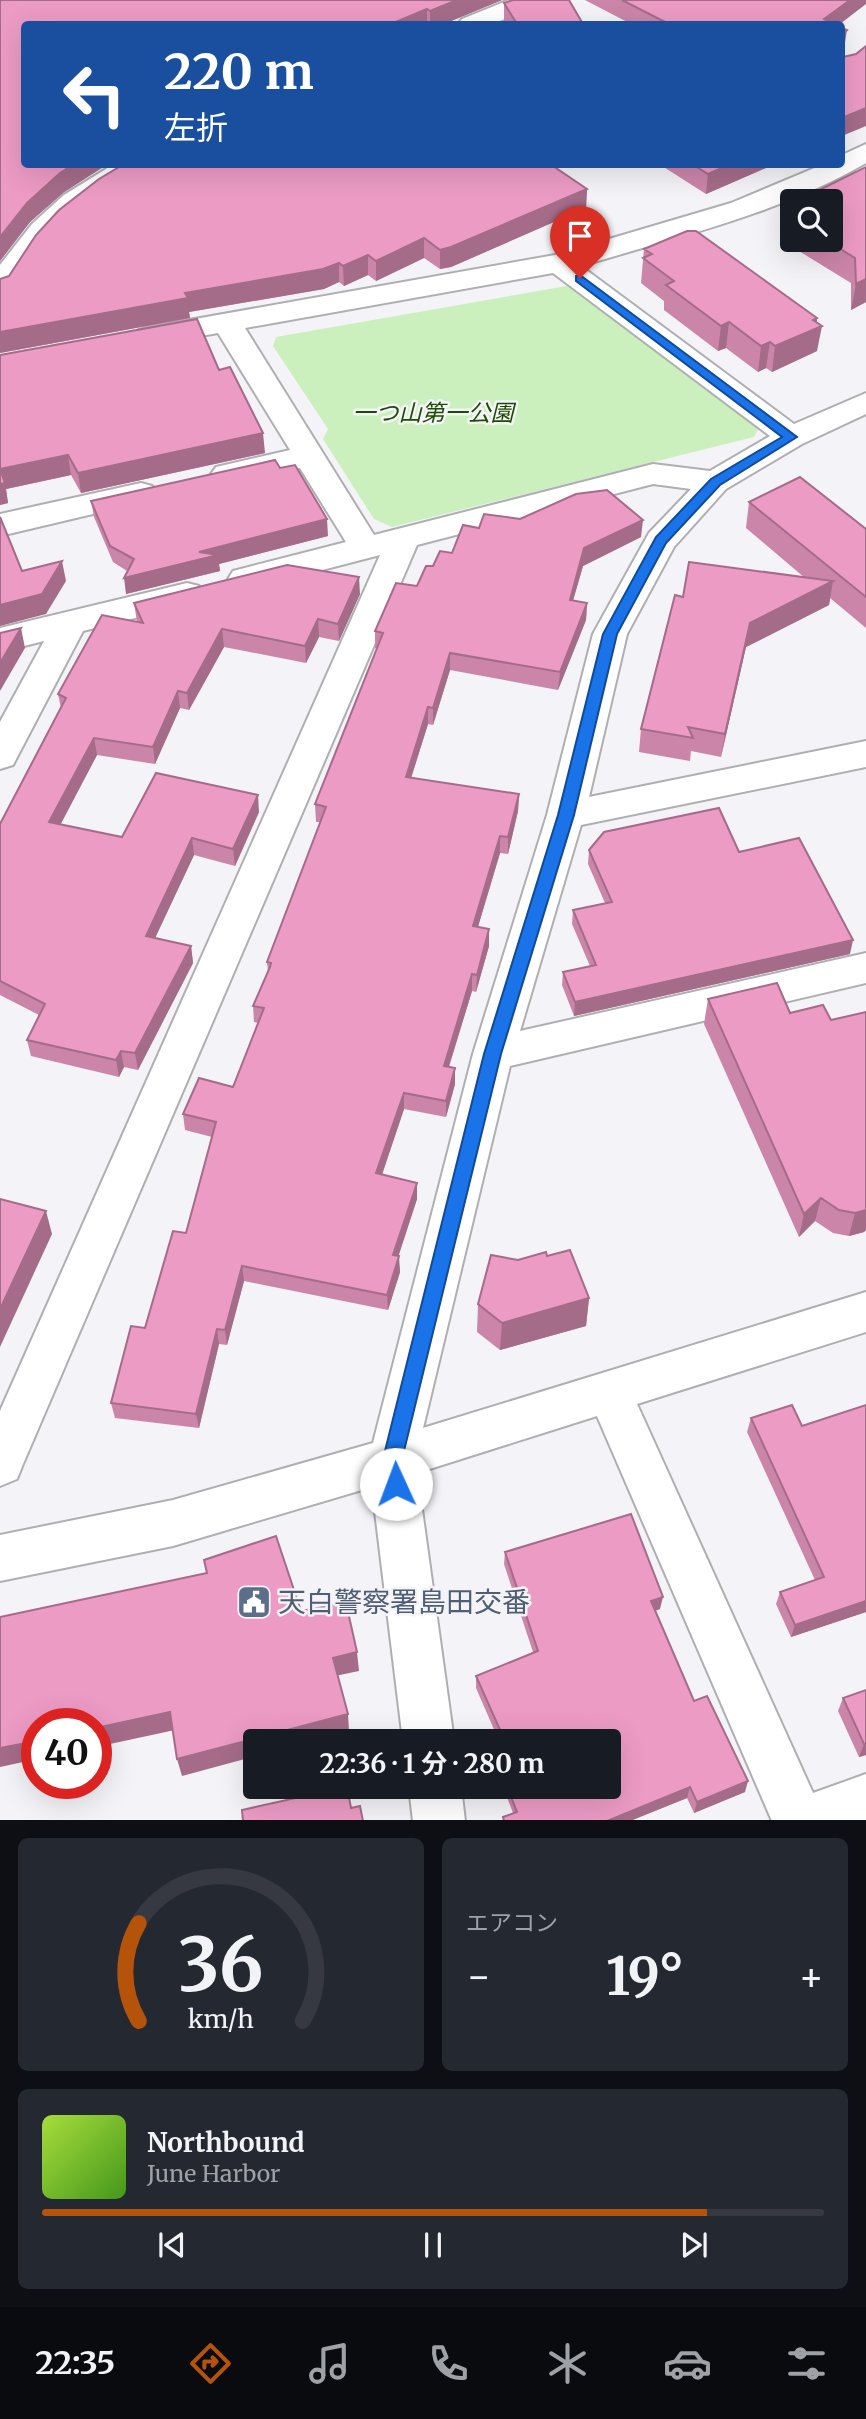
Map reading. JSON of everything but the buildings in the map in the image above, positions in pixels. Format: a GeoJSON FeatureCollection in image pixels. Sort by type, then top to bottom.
{"type":"FeatureCollection","features":[{"type":"Feature","properties":{"kind":"street"},"geometry":{"type":"LineString","coordinates":[[478,21],[531,0]]}},
{"type":"Feature","properties":{"kind":"street"},"geometry":{"type":"LineString","coordinates":[[845,164],[866,152]]}},
{"type":"Feature","properties":{"kind":"street"},"geometry":{"type":"LineString","coordinates":[[0,289],[22,251],[50,220],[95,184],[127,168]]}},
{"type":"Feature","properties":{"kind":"street"},"geometry":{"type":"LineString","coordinates":[[119,342],[559,262],[741,209],[838,168]]}},
{"type":"Feature","properties":{"kind":"street"},"geometry":{"type":"LineString","coordinates":[[559,262],[791,437]]}},
{"type":"Feature","properties":{"kind":"street"},"geometry":{"type":"LineString","coordinates":[[226,322],[308,456],[384,544]]}},
{"type":"Feature","properties":{"kind":"street"},"geometry":{"type":"LineString","coordinates":[[427,1729],[393,1459],[493,1054],[566,815],[610,634],[661,541],[715,482],[791,437],[866,402]]}},
{"type":"Feature","properties":{"kind":"street"},"geometry":{"type":"LineString","coordinates":[[0,525],[308,456]]}},
{"type":"Feature","properties":{"kind":"street"},"geometry":{"type":"LineString","coordinates":[[0,640],[653,474],[715,482]]}},
{"type":"Feature","properties":{"kind":"street"},"geometry":{"type":"LineString","coordinates":[[0,1464],[384,544]]}},
{"type":"Feature","properties":{"kind":"street"},"geometry":{"type":"LineString","coordinates":[[0,756],[70,624]]}},
{"type":"Feature","properties":{"kind":"street"},"geometry":{"type":"LineString","coordinates":[[566,815],[866,754]]}},
{"type":"Feature","properties":{"kind":"street"},"geometry":{"type":"LineString","coordinates":[[493,1054],[866,968]]}},
{"type":"Feature","properties":{"kind":"street"},"geometry":{"type":"LineString","coordinates":[[0,1558],[173,1523],[393,1459],[866,1312]]}},
{"type":"Feature","properties":{"kind":"street"},"geometry":{"type":"LineString","coordinates":[[608,1390],[800,1820]]}},
{"type":"Feature","properties":{"kind":"street"},"geometry":{"type":"LineString","coordinates":[[436,1799],[439,1820]]}},
{"type":"Feature","properties":{"kind":"street"},"geometry":{"type":"LineString","coordinates":[[810,1820],[866,1800]]}},
{"type":"Feature","properties":{"kind":"green space","name":"一つ山第一公園"},"geometry":{"type":"Polygon","coordinates":[[[572,285],[758,429],[754,437],[392,527],[374,519],[323,439],[328,429],[273,346],[276,337],[572,285]]]}},
{"type":"Feature","properties":{"kind":"place","name":"天白警察署島田交番"},"geometry":{"type":"Point","coordinates":[254,1602]}},
{"type":"Feature","properties":{"kind":"route"},"geometry":{"type":"LineString","coordinates":[[396,1484],[393,1459],[493,1054],[566,815],[610,634],[661,541],[715,482],[791,437],[580,278]]}}]}
